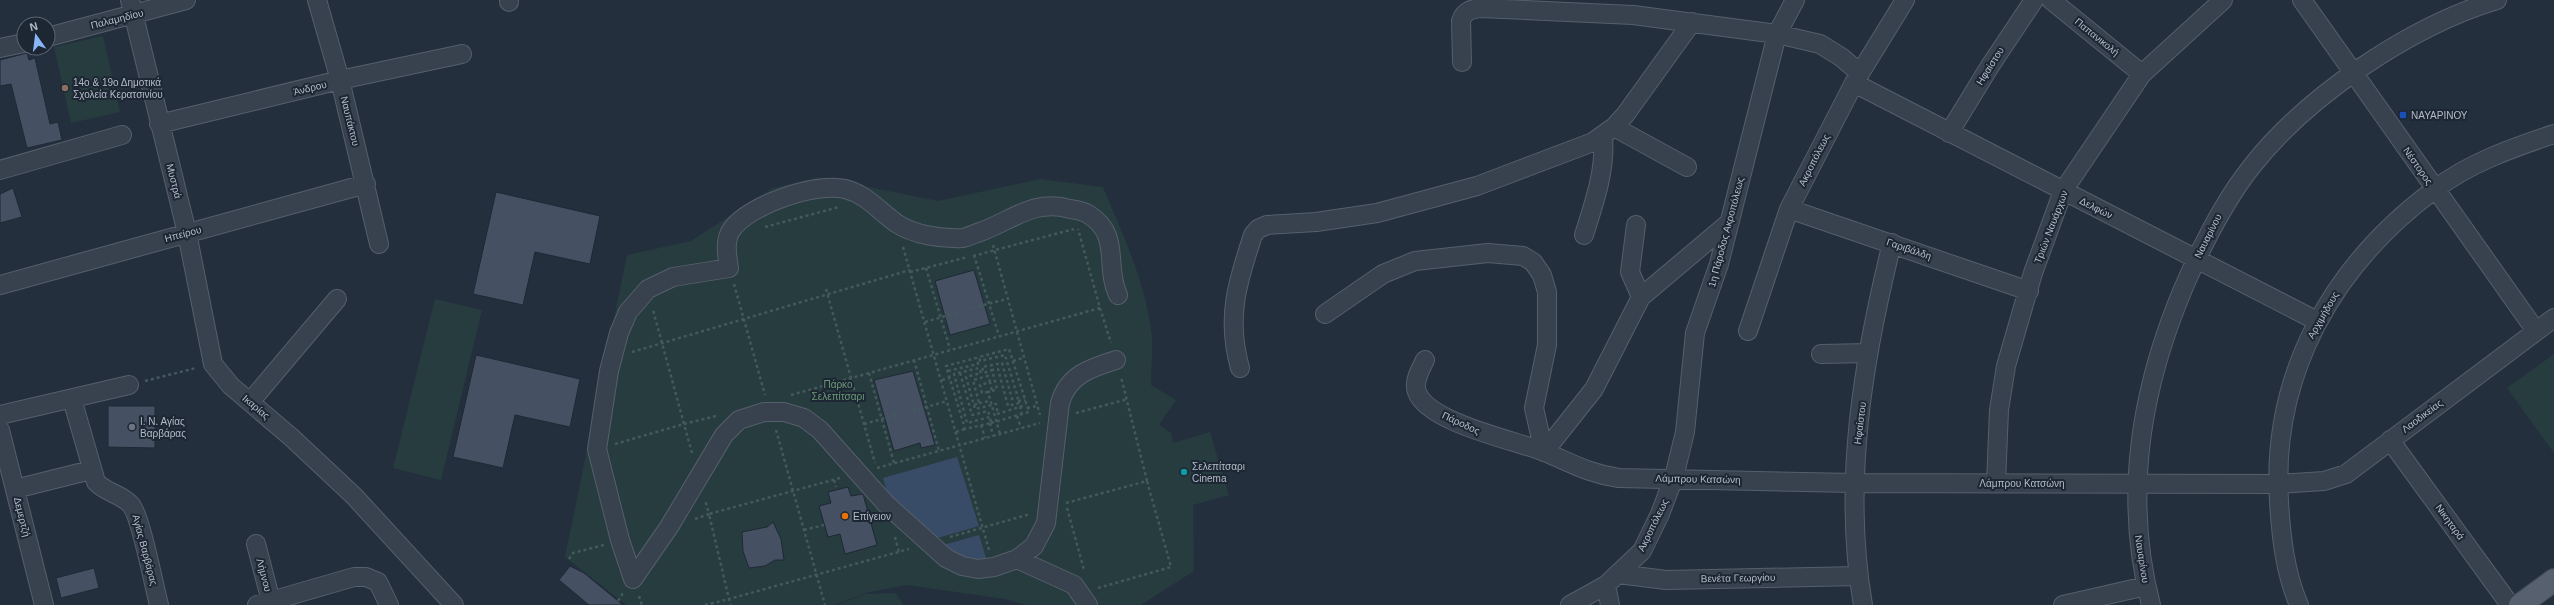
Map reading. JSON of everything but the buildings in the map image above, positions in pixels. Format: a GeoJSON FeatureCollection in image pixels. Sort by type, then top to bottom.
{"type":"FeatureCollection","features":[{"type":"Feature","properties":{"kind":"main road"},"geometry":{"type":"LineString","coordinates":[[2520,605],[2554,580]]}},
{"type":"Feature","properties":{"kind":"street","name":"Παλαμηδίου"},"geometry":{"type":"LineString","coordinates":[[56,34],[132,8],[186,0]]}},
{"type":"Feature","properties":{"kind":"street","name":"Ναυπάκτου"},"geometry":{"type":"LineString","coordinates":[[317,0],[340,80],[366,184],[378,244]]}},
{"type":"Feature","properties":{"kind":"street","name":"1η Πάροδος Ακροπόλεως"},"geometry":{"type":"LineString","coordinates":[[1685,432],[1695,333],[1719,264],[1777,34],[1795,0]]}},
{"type":"Feature","properties":{"kind":"street","name":"Ακροπόλεως"},"geometry":{"type":"LineString","coordinates":[[1748,331],[1790,209],[1857,78],[1905,0]]}},
{"type":"Feature","properties":{"kind":"street","name":"Ηφαίστου"},"geometry":{"type":"LineString","coordinates":[[1949,133],[1990,66],[2034,0]]}},
{"type":"Feature","properties":{"kind":"street","name":"Παπανικολή"},"geometry":{"type":"LineString","coordinates":[[2051,0],[2142,74]]}},
{"type":"Feature","properties":{"kind":"street","name":"Τριών Ναυάρχων"},"geometry":{"type":"LineString","coordinates":[[1996,483],[1999,410],[2006,366],[2029,291],[2063,191],[2142,74],[2223,0]]}},
{"type":"Feature","properties":{"kind":"street","name":"Νέστορος"},"geometry":{"type":"LineString","coordinates":[[2302,0],[2434,189],[2536,331]]}},
{"type":"Feature","properties":{"kind":"street","name":"Ναυαρίνου"},"geometry":{"type":"LineString","coordinates":[[2151,605],[2146,586],[2138,536],[2138,482],[2144,417],[2159,350],[2171,314],[2225,205],[2257,160],[2291,125],[2353,73],[2409,39],[2453,16],[2497,0]]}},
{"type":"Feature","properties":{"kind":"street","name":"Δελφών"},"geometry":{"type":"LineString","coordinates":[[1462,62],[1461,21],[1468,11],[1481,8],[1573,7],[1777,34],[1820,44],[1841,57],[1857,78],[1949,133],[2317,321]]}},
{"type":"Feature","properties":{"kind":"street","name":"Μυστρά"},"geometry":{"type":"LineString","coordinates":[[132,8],[159,124],[187,233],[213,364]]}},
{"type":"Feature","properties":{"kind":"street"},"geometry":{"type":"LineString","coordinates":[[1240,368],[1232,331],[1235,294],[1251,243],[1258,229],[1267,225],[1316,222],[1377,213],[1478,186],[1546,162],[1608,131],[1625,115],[1692,22]]}},
{"type":"Feature","properties":{"kind":"street"},"geometry":{"type":"LineString","coordinates":[[0,48],[16,45]]}},
{"type":"Feature","properties":{"kind":"street","name":"Άνδρου"},"geometry":{"type":"LineString","coordinates":[[159,124],[340,80],[462,54]]}},
{"type":"Feature","properties":{"kind":"street"},"geometry":{"type":"LineString","coordinates":[[1608,131],[1686,167]]}},
{"type":"Feature","properties":{"kind":"street"},"geometry":{"type":"LineString","coordinates":[[1584,235],[1599,184],[1604,147],[1608,131]]}},
{"type":"Feature","properties":{"kind":"street","name":"Αρχιμήδους"},"geometry":{"type":"LineString","coordinates":[[2299,605],[2287,563],[2280,523],[2278,484],[2280,448],[2287,397],[2294,374],[2317,321],[2366,253],[2434,189],[2496,155],[2554,134]]}},
{"type":"Feature","properties":{"kind":"street"},"geometry":{"type":"LineString","coordinates":[[0,170],[122,135]]}},
{"type":"Feature","properties":{"kind":"street","name":"Ηπείρου"},"geometry":{"type":"LineString","coordinates":[[0,284],[366,184]]}},
{"type":"Feature","properties":{"kind":"street"},"geometry":{"type":"LineString","coordinates":[[1116,360],[1079,374],[1064,390],[1058,418],[1046,523],[1034,546],[1017,559],[994,567],[978,569],[962,566],[946,558],[886,504],[820,430],[804,418],[784,412],[770,412],[754,414],[739,420],[724,435],[669,527],[633,579],[620,540],[597,449],[612,357],[628,312],[648,289],[673,277],[729,268],[726,246],[731,230],[748,214],[774,200],[806,192],[844,189],[867,200],[896,223],[910,230],[937,237],[964,238],[988,229],[1025,210],[1042,205],[1058,205],[1087,213],[1104,228],[1110,239],[1113,282],[1118,295]]}},
{"type":"Feature","properties":{"kind":"street","name":"Γαριβάλδη"},"geometry":{"type":"LineString","coordinates":[[1790,209],[2029,291]]}},
{"type":"Feature","properties":{"kind":"street"},"geometry":{"type":"LineString","coordinates":[[1544,452],[1594,389],[1641,297],[1730,222]]}},
{"type":"Feature","properties":{"kind":"street"},"geometry":{"type":"LineString","coordinates":[[1636,225],[1630,272],[1641,297]]}},
{"type":"Feature","properties":{"kind":"street","name":"Ηφαίστου"},"geometry":{"type":"LineString","coordinates":[[1863,605],[1858,576],[1853,483],[1872,327],[1892,243]]}},
{"type":"Feature","properties":{"kind":"street"},"geometry":{"type":"LineString","coordinates":[[1325,314],[1383,274],[1415,261],[1488,252],[1523,256],[1533,262],[1542,275],[1547,292],[1548,308],[1547,345],[1534,408],[1544,452]]}},
{"type":"Feature","properties":{"kind":"street"},"geometry":{"type":"LineString","coordinates":[[250,402],[337,299]]}},
{"type":"Feature","properties":{"kind":"street","name":"Λαοδικείας"},"geometry":{"type":"LineString","coordinates":[[2278,484],[2335,478],[2346,474],[2554,318]]}},
{"type":"Feature","properties":{"kind":"street"},"geometry":{"type":"LineString","coordinates":[[1821,354],[1868,353]]}},
{"type":"Feature","properties":{"kind":"street","name":"Πάροδος"},"geometry":{"type":"LineString","coordinates":[[1424,360],[1416,385],[1417,393],[1427,405],[1471,429],[1544,452]]}},
{"type":"Feature","properties":{"kind":"street","name":"Ικαρίας"},"geometry":{"type":"LineString","coordinates":[[213,364],[231,386],[354,496],[454,605]]}},
{"type":"Feature","properties":{"kind":"street"},"geometry":{"type":"LineString","coordinates":[[0,415],[129,385]]}},
{"type":"Feature","properties":{"kind":"street","name":"Αγίας Βαρβάρας"},"geometry":{"type":"LineString","coordinates":[[72,399],[91,470],[96,482],[104,490],[123,498],[135,510],[159,605]]}},
{"type":"Feature","properties":{"kind":"street","name":"Δεμερτζή"},"geometry":{"type":"LineString","coordinates":[[0,430],[44,605]]}},
{"type":"Feature","properties":{"kind":"street","name":"Ακροπόλεως"},"geometry":{"type":"LineString","coordinates":[[1570,605],[1612,580],[1642,551],[1660,514],[1674,478],[1685,432]]}},
{"type":"Feature","properties":{"kind":"street","name":"Νικηταρά"},"geometry":{"type":"LineString","coordinates":[[2390,440],[2510,605]]}},
{"type":"Feature","properties":{"kind":"street","name":"Λάμπρου Κατσώνη"},"geometry":{"type":"LineString","coordinates":[[1544,452],[1599,475],[1619,478],[1853,483],[2138,482],[2278,484]]}},
{"type":"Feature","properties":{"kind":"street"},"geometry":{"type":"LineString","coordinates":[[15,489],[91,470]]}},
{"type":"Feature","properties":{"kind":"street","name":"Λήμνου"},"geometry":{"type":"LineString","coordinates":[[256,544],[267,604]]}},
{"type":"Feature","properties":{"kind":"street"},"geometry":{"type":"LineString","coordinates":[[1017,559],[1063,579],[1074,585],[1086,596]]}},
{"type":"Feature","properties":{"kind":"street","name":"Βενέτα Γεωργίου"},"geometry":{"type":"LineString","coordinates":[[1612,580],[1858,576]]}},
{"type":"Feature","properties":{"kind":"street"},"geometry":{"type":"LineString","coordinates":[[267,604],[354,578],[366,577],[378,582],[389,605]]}},
{"type":"Feature","properties":{"kind":"street"},"geometry":{"type":"LineString","coordinates":[[1610,605],[1612,580]]}},
{"type":"Feature","properties":{"kind":"street"},"geometry":{"type":"LineString","coordinates":[[2063,605],[2146,586]]}},
{"type":"Feature","properties":{"kind":"path"},"geometry":{"type":"LineString","coordinates":[[764,228],[867,200]]}},
{"type":"Feature","properties":{"kind":"path"},"geometry":{"type":"LineString","coordinates":[[1072,209],[1128,399],[1146,481],[1171,567],[1086,596],[1066,504],[1146,481]]}},
{"type":"Feature","properties":{"kind":"path"},"geometry":{"type":"LineString","coordinates":[[612,357],[744,320],[910,270],[910,272],[926,268],[1098,222]]}},
{"type":"Feature","properties":{"kind":"path"},"geometry":{"type":"LineString","coordinates":[[988,229],[1016,331]]}},
{"type":"Feature","properties":{"kind":"path"},"geometry":{"type":"LineString","coordinates":[[974,255],[998,336]]}},
{"type":"Feature","properties":{"kind":"path"},"geometry":{"type":"LineString","coordinates":[[729,268],[825,605]]}},
{"type":"Feature","properties":{"kind":"path"},"geometry":{"type":"LineString","coordinates":[[926,268],[950,350]]}},
{"type":"Feature","properties":{"kind":"path"},"geometry":{"type":"LineString","coordinates":[[910,272],[948,401],[994,567]]}},
{"type":"Feature","properties":{"kind":"path"},"geometry":{"type":"LineString","coordinates":[[597,449],[684,424],[661,343],[648,289]]}},
{"type":"Feature","properties":{"kind":"path"},"geometry":{"type":"LineString","coordinates":[[826,289],[878,475]]}},
{"type":"Feature","properties":{"kind":"path"},"geometry":{"type":"LineString","coordinates":[[972,308],[1007,300]]}},
{"type":"Feature","properties":{"kind":"path"},"geometry":{"type":"LineString","coordinates":[[790,395],[1100,308]]}},
{"type":"Feature","properties":{"kind":"path"},"geometry":{"type":"LineString","coordinates":[[925,322],[956,313]]}},
{"type":"Feature","properties":{"kind":"path"},"geometry":{"type":"LineString","coordinates":[[956,432],[1028,412],[1009,349],[979,356],[978,362],[981,373],[966,377],[975,409],[991,405]]}},
{"type":"Feature","properties":{"kind":"path"},"geometry":{"type":"LineString","coordinates":[[948,371],[971,366],[978,362],[1005,355],[1022,414]]}},
{"type":"Feature","properties":{"kind":"path"},"geometry":{"type":"LineString","coordinates":[[965,429],[946,366],[976,358],[978,362]]}},
{"type":"Feature","properties":{"kind":"path"},"geometry":{"type":"LineString","coordinates":[[992,358],[994,364]]}},
{"type":"Feature","properties":{"kind":"path"},"geometry":{"type":"LineString","coordinates":[[1006,359],[1023,358]]}},
{"type":"Feature","properties":{"kind":"path"},"geometry":{"type":"LineString","coordinates":[[914,360],[939,451]]}},
{"type":"Feature","properties":{"kind":"path"},"geometry":{"type":"LineString","coordinates":[[992,391],[990,382],[982,367],[1002,362],[1012,399],[1018,398]]}},
{"type":"Feature","properties":{"kind":"path"},"geometry":{"type":"LineString","coordinates":[[129,385],[213,364]]}},
{"type":"Feature","properties":{"kind":"path"},"geometry":{"type":"LineString","coordinates":[[971,366],[972,370]]}},
{"type":"Feature","properties":{"kind":"path"},"geometry":{"type":"LineString","coordinates":[[999,371],[1003,368],[1015,366]]}},
{"type":"Feature","properties":{"kind":"path"},"geometry":{"type":"LineString","coordinates":[[942,380],[954,374],[979,368]]}},
{"type":"Feature","properties":{"kind":"path"},"geometry":{"type":"LineString","coordinates":[[984,373],[998,368],[1008,406],[1025,400]]}},
{"type":"Feature","properties":{"kind":"path"},"geometry":{"type":"LineString","coordinates":[[981,387],[982,393],[997,389],[992,370]]}},
{"type":"Feature","properties":{"kind":"path"},"geometry":{"type":"LineString","coordinates":[[869,373],[894,463]]}},
{"type":"Feature","properties":{"kind":"path"},"geometry":{"type":"LineString","coordinates":[[960,373],[972,415],[988,411],[993,436]]}},
{"type":"Feature","properties":{"kind":"path"},"geometry":{"type":"LineString","coordinates":[[954,374],[967,423],[995,414],[1020,408],[1037,406]]}},
{"type":"Feature","properties":{"kind":"path"},"geometry":{"type":"LineString","coordinates":[[979,403],[973,380],[1000,375]]}},
{"type":"Feature","properties":{"kind":"path"},"geometry":{"type":"LineString","coordinates":[[976,389],[981,387],[980,385],[990,382]]}},
{"type":"Feature","properties":{"kind":"path"},"geometry":{"type":"LineString","coordinates":[[1015,389],[1021,387]]}},
{"type":"Feature","properties":{"kind":"path"},"geometry":{"type":"LineString","coordinates":[[988,392],[1000,434]]}},
{"type":"Feature","properties":{"kind":"path"},"geometry":{"type":"LineString","coordinates":[[709,514],[1128,399]]}},
{"type":"Feature","properties":{"kind":"path"},"geometry":{"type":"LineString","coordinates":[[974,404],[990,400]]}},
{"type":"Feature","properties":{"kind":"path"},"geometry":{"type":"LineString","coordinates":[[912,411],[948,401]]}},
{"type":"Feature","properties":{"kind":"path"},"geometry":{"type":"LineString","coordinates":[[864,424],[896,415]]}},
{"type":"Feature","properties":{"kind":"path"},"geometry":{"type":"LineString","coordinates":[[1017,416],[1021,428]]}},
{"type":"Feature","properties":{"kind":"path"},"geometry":{"type":"LineString","coordinates":[[981,425],[985,438]]}},
{"type":"Feature","properties":{"kind":"path"},"geometry":{"type":"LineString","coordinates":[[834,480],[836,487]]}},
{"type":"Feature","properties":{"kind":"path"},"geometry":{"type":"LineString","coordinates":[[886,504],[899,552]]}},
{"type":"Feature","properties":{"kind":"path"},"geometry":{"type":"LineString","coordinates":[[804,530],[824,525]]}},
{"type":"Feature","properties":{"kind":"path"},"geometry":{"type":"LineString","coordinates":[[705,605],[729,599],[731,605]]}},
{"type":"Feature","properties":{"kind":"green space"},"geometry":{"type":"Polygon","coordinates":[[[103,36],[120,112],[71,123],[56,56],[56,47],[103,36]]]}},
{"type":"Feature","properties":{"kind":"green space","name":"Πάρκο Σελεπίτσαρι"},"geometry":{"type":"Polygon","coordinates":[[[818,177],[938,201],[1040,179],[1103,187],[1133,260],[1145,297],[1152,336],[1151,385],[1176,400],[1159,425],[1171,433],[1173,443],[1210,432],[1229,495],[1193,505],[1194,571],[1141,605],[1026,605],[1005,599],[907,585],[869,592],[835,605],[626,605],[565,557],[627,255],[691,241],[773,188],[818,177]]]}},
{"type":"Feature","properties":{"kind":"green space"},"geometry":{"type":"Polygon","coordinates":[[[435,299],[482,310],[441,480],[393,468],[435,299]]]}},
{"type":"Feature","properties":{"kind":"green space"},"geometry":{"type":"Polygon","coordinates":[[[2554,354],[2554,453],[2507,388],[2554,354]]]}},
{"type":"Feature","properties":{"kind":"green space"},"geometry":{"type":"Polygon","coordinates":[[[896,593],[903,605],[837,605],[865,594],[896,593]]]}},
{"type":"Feature","properties":{"kind":"water"},"geometry":{"type":"Polygon","coordinates":[[[957,457],[979,526],[934,539],[887,492],[883,478],[957,457]]]}},
{"type":"Feature","properties":{"kind":"water"},"geometry":{"type":"Polygon","coordinates":[[[979,535],[987,561],[957,559],[940,546],[979,535]]]}},
{"type":"Feature","properties":{"kind":"place","name":"14ο & 19ο Δημοτικά Σχολεία Κερατσινίου"},"geometry":{"type":"Point","coordinates":[65,88]}},
{"type":"Feature","properties":{"kind":"place","name":"ΝΑΥΑΡΙΝΟΥ"},"geometry":{"type":"Point","coordinates":[2403,115]}},
{"type":"Feature","properties":{"kind":"place","name":"Ι. Ν. Αγίας Βαρβάρας"},"geometry":{"type":"Point","coordinates":[132,427]}},
{"type":"Feature","properties":{"kind":"place","name":"Σελεπίτσαρι Cinema"},"geometry":{"type":"Point","coordinates":[1184,472]}},
{"type":"Feature","properties":{"kind":"place","name":"Επίγειον"},"geometry":{"type":"Point","coordinates":[845,516]}}]}
